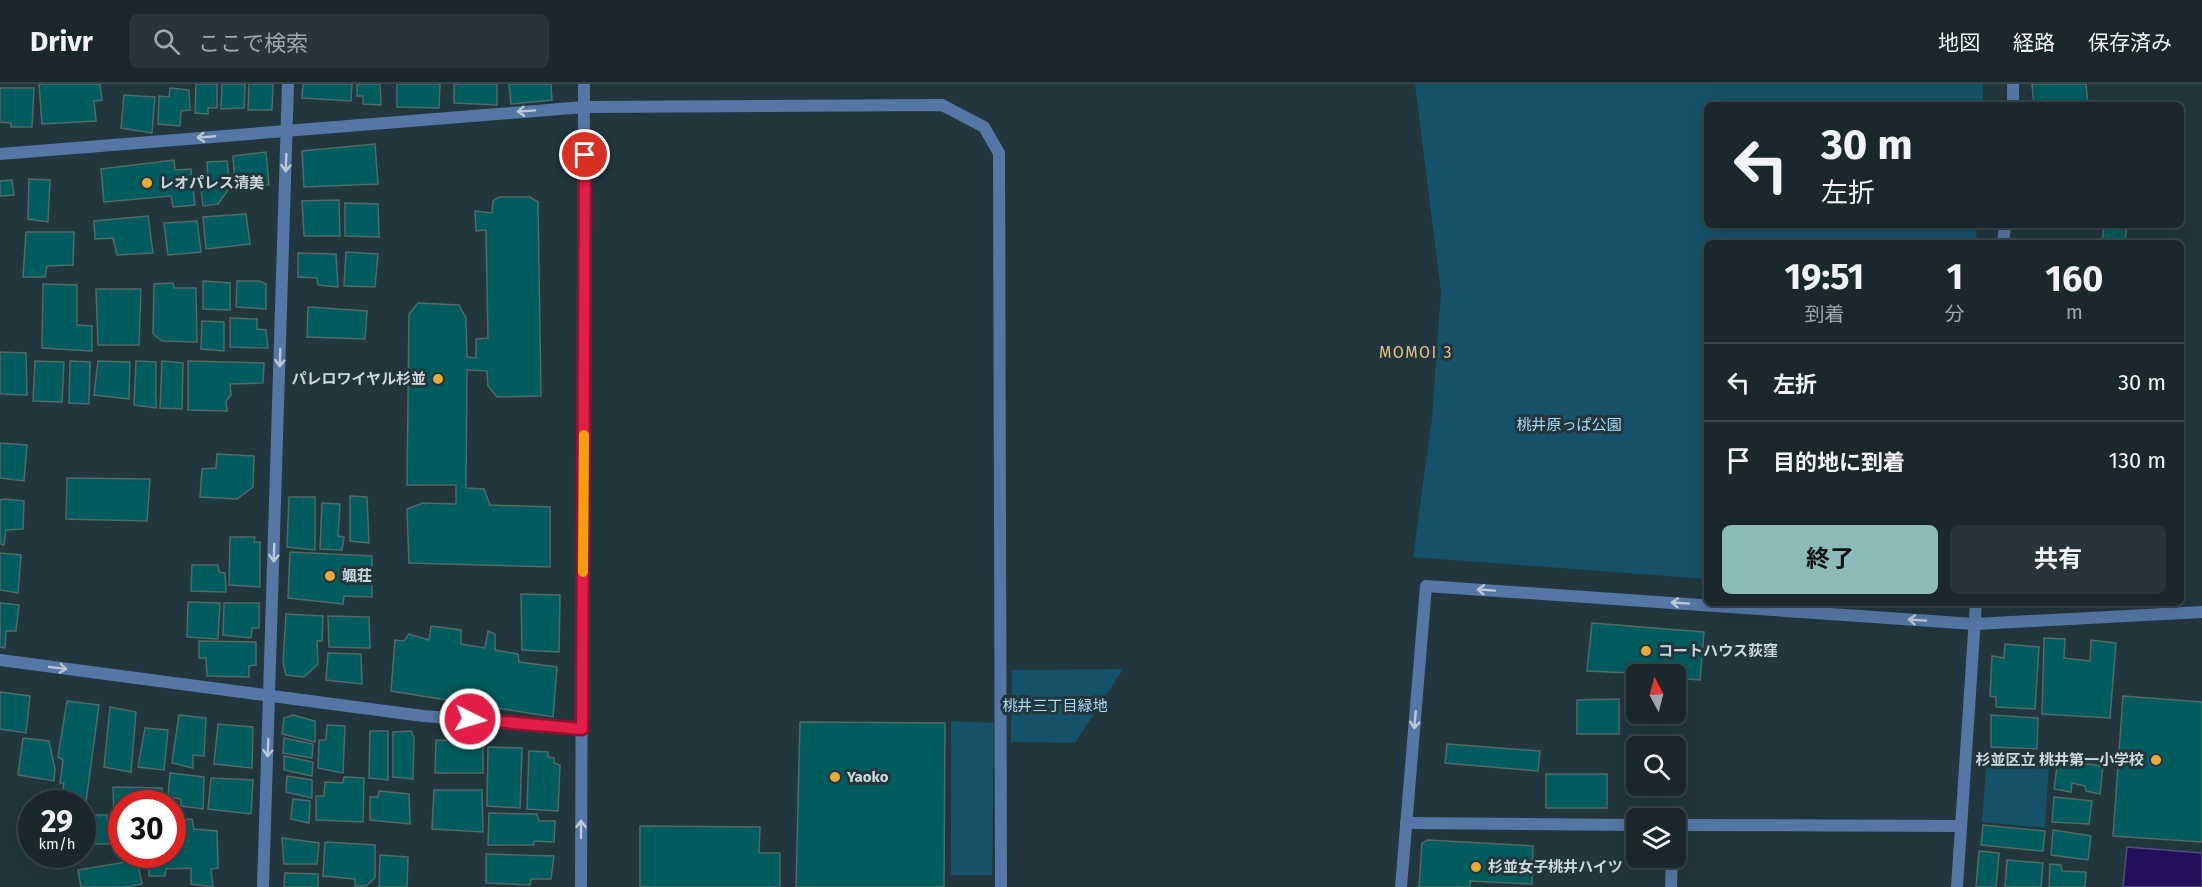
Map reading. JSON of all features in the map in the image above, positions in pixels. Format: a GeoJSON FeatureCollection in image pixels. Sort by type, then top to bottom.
{"type":"FeatureCollection","features":[{"type":"Feature","properties":{"kind":"street"},"geometry":{"type":"LineString","coordinates":[[263,887],[288,84]]}},
{"type":"Feature","properties":{"kind":"street"},"geometry":{"type":"LineString","coordinates":[[581,887],[584,84]]}},
{"type":"Feature","properties":{"kind":"street"},"geometry":{"type":"LineString","coordinates":[[2013,84],[2013,102]]}},
{"type":"Feature","properties":{"kind":"street"},"geometry":{"type":"LineString","coordinates":[[0,154],[585,107],[942,105],[984,127],[999,153],[1001,887]]}},
{"type":"Feature","properties":{"kind":"street"},"geometry":{"type":"LineString","coordinates":[[1401,887],[1426,586],[1704,605]]}},
{"type":"Feature","properties":{"kind":"street"},"geometry":{"type":"LineString","coordinates":[[1715,606],[1975,624],[2202,612]]}},
{"type":"Feature","properties":{"kind":"street"},"geometry":{"type":"LineString","coordinates":[[1957,887],[1976,606]]}},
{"type":"Feature","properties":{"kind":"street"},"geometry":{"type":"LineString","coordinates":[[0,660],[423,716],[582,729]]}},
{"type":"Feature","properties":{"kind":"street"},"geometry":{"type":"LineString","coordinates":[[1406,824],[1626,825]]}},
{"type":"Feature","properties":{"kind":"street"},"geometry":{"type":"LineString","coordinates":[[1686,825],[1961,826]]}},
{"type":"Feature","properties":{"kind":"street"},"geometry":{"type":"LineString","coordinates":[[1671,887],[1672,868]]}},
{"type":"Feature","properties":{"kind":"green space","name":"桃井原っぱ公園"},"geometry":{"type":"Polygon","coordinates":[[[1415,84],[1983,84],[1983,102],[1704,102],[1704,228],[1977,228],[1976,240],[1704,240],[1704,579],[1413,557],[1432,418],[1441,291],[1415,84]]]}},
{"type":"Feature","properties":{"kind":"green space","name":"桃井三丁目緑地"},"geometry":{"type":"Polygon","coordinates":[[[1123,669],[1075,743],[1011,742],[1012,670],[1123,669]]]}},
{"type":"Feature","properties":{"kind":"green space","name":"桃井三丁目緑地"},"geometry":{"type":"Polygon","coordinates":[[[951,721],[994,723],[992,875],[951,875],[951,721]]]}},
{"type":"Feature","properties":{"kind":"green space"},"geometry":{"type":"Polygon","coordinates":[[[1987,757],[2049,764],[2045,828],[1982,822],[1987,757]]]}},
{"type":"Feature","properties":{"kind":"shaded area"},"geometry":{"type":"Polygon","coordinates":[[[2127,847],[2202,853],[2202,887],[2123,887],[2127,847]]]}},
{"type":"Feature","properties":{"kind":"building"},"geometry":{"type":"Polygon","coordinates":[[[39,84],[100,84],[102,100],[94,101],[96,121],[42,124],[39,84]]]}},
{"type":"Feature","properties":{"kind":"building"},"geometry":{"type":"Polygon","coordinates":[[[196,84],[217,84],[217,108],[208,108],[208,114],[195,113],[196,84]]]}},
{"type":"Feature","properties":{"kind":"building"},"geometry":{"type":"Polygon","coordinates":[[[222,84],[245,84],[244,108],[221,109],[222,84]]]}},
{"type":"Feature","properties":{"kind":"building"},"geometry":{"type":"Polygon","coordinates":[[[249,84],[273,84],[272,110],[248,110],[249,84]]]}},
{"type":"Feature","properties":{"kind":"building"},"geometry":{"type":"Polygon","coordinates":[[[303,84],[352,84],[351,101],[302,98],[303,84]]]}},
{"type":"Feature","properties":{"kind":"building"},"geometry":{"type":"Polygon","coordinates":[[[357,84],[380,84],[381,105],[363,104],[363,96],[357,96],[357,84]]]}},
{"type":"Feature","properties":{"kind":"building"},"geometry":{"type":"Polygon","coordinates":[[[397,84],[440,84],[439,108],[397,107],[397,84]]]}},
{"type":"Feature","properties":{"kind":"building"},"geometry":{"type":"Polygon","coordinates":[[[454,84],[497,84],[497,105],[454,103],[454,84]]]}},
{"type":"Feature","properties":{"kind":"building"},"geometry":{"type":"Polygon","coordinates":[[[509,84],[551,84],[552,100],[511,104],[509,84]]]}},
{"type":"Feature","properties":{"kind":"building"},"geometry":{"type":"Polygon","coordinates":[[[2032,84],[2086,84],[2088,102],[2034,102],[2032,84]]]}},
{"type":"Feature","properties":{"kind":"building"},"geometry":{"type":"Polygon","coordinates":[[[0,88],[34,88],[32,127],[11,127],[11,123],[0,122],[0,88]]]}},
{"type":"Feature","properties":{"kind":"building"},"geometry":{"type":"Polygon","coordinates":[[[170,88],[189,90],[190,110],[181,111],[180,126],[158,124],[159,96],[169,97],[170,88]]]}},
{"type":"Feature","properties":{"kind":"building"},"geometry":{"type":"Polygon","coordinates":[[[124,95],[155,97],[152,133],[121,128],[124,95]]]}},
{"type":"Feature","properties":{"kind":"building"},"geometry":{"type":"Polygon","coordinates":[[[375,144],[378,184],[304,187],[302,151],[375,144]]]}},
{"type":"Feature","properties":{"kind":"building"},"geometry":{"type":"Polygon","coordinates":[[[266,152],[269,185],[235,187],[233,156],[266,152]]]}},
{"type":"Feature","properties":{"kind":"building","name":"レオパレス清美"},"geometry":{"type":"Polygon","coordinates":[[[174,160],[175,170],[191,169],[195,205],[173,207],[171,196],[104,202],[101,169],[174,160]]]}},
{"type":"Feature","properties":{"kind":"building"},"geometry":{"type":"Polygon","coordinates":[[[227,161],[230,187],[218,204],[203,206],[200,181],[208,179],[207,162],[227,161]]]}},
{"type":"Feature","properties":{"kind":"building"},"geometry":{"type":"Polygon","coordinates":[[[29,179],[50,180],[48,222],[28,219],[29,179]]]}},
{"type":"Feature","properties":{"kind":"building"},"geometry":{"type":"Polygon","coordinates":[[[12,180],[14,195],[0,196],[0,181],[12,180]]]}},
{"type":"Feature","properties":{"kind":"building","name":"パレロワイヤル杉並"},"geometry":{"type":"Polygon","coordinates":[[[499,197],[530,197],[538,202],[541,396],[497,397],[488,386],[487,371],[467,370],[466,488],[484,489],[490,505],[550,507],[550,567],[409,563],[407,509],[423,503],[456,504],[456,485],[407,485],[409,314],[418,303],[459,305],[466,318],[467,357],[476,358],[476,339],[488,338],[486,230],[476,231],[475,211],[492,213],[493,201],[499,197]]]}},
{"type":"Feature","properties":{"kind":"building"},"geometry":{"type":"Polygon","coordinates":[[[339,200],[340,236],[304,236],[302,201],[339,200]]]}},
{"type":"Feature","properties":{"kind":"building"},"geometry":{"type":"Polygon","coordinates":[[[345,203],[378,204],[379,237],[345,236],[345,203]]]}},
{"type":"Feature","properties":{"kind":"building"},"geometry":{"type":"Polygon","coordinates":[[[246,214],[250,244],[206,249],[203,217],[246,214]]]}},
{"type":"Feature","properties":{"kind":"building"},"geometry":{"type":"Polygon","coordinates":[[[148,216],[153,253],[117,255],[113,238],[95,239],[94,221],[148,216]]]}},
{"type":"Feature","properties":{"kind":"building"},"geometry":{"type":"Polygon","coordinates":[[[197,221],[201,252],[168,255],[164,223],[197,221]]]}},
{"type":"Feature","properties":{"kind":"building"},"geometry":{"type":"Polygon","coordinates":[[[2104,228],[2127,228],[2125,240],[2102,240],[2104,228]]]}},
{"type":"Feature","properties":{"kind":"building"},"geometry":{"type":"Polygon","coordinates":[[[26,232],[74,232],[73,265],[47,266],[45,277],[23,277],[26,232]]]}},
{"type":"Feature","properties":{"kind":"building"},"geometry":{"type":"Polygon","coordinates":[[[346,252],[378,254],[375,287],[344,286],[346,252]]]}},
{"type":"Feature","properties":{"kind":"building"},"geometry":{"type":"Polygon","coordinates":[[[298,253],[336,254],[338,287],[318,285],[317,278],[298,277],[298,253]]]}},
{"type":"Feature","properties":{"kind":"building"},"geometry":{"type":"Polygon","coordinates":[[[203,281],[230,283],[230,310],[203,309],[203,281]]]}},
{"type":"Feature","properties":{"kind":"building"},"geometry":{"type":"Polygon","coordinates":[[[237,281],[259,281],[266,284],[266,309],[236,307],[237,281]]]}},
{"type":"Feature","properties":{"kind":"building"},"geometry":{"type":"Polygon","coordinates":[[[173,283],[174,288],[196,288],[197,342],[162,341],[153,334],[154,284],[173,283]]]}},
{"type":"Feature","properties":{"kind":"building"},"geometry":{"type":"Polygon","coordinates":[[[43,284],[77,285],[77,325],[92,326],[92,351],[42,348],[43,284]]]}},
{"type":"Feature","properties":{"kind":"building"},"geometry":{"type":"Polygon","coordinates":[[[96,289],[141,289],[139,345],[98,345],[96,289]]]}},
{"type":"Feature","properties":{"kind":"building"},"geometry":{"type":"Polygon","coordinates":[[[308,307],[367,311],[365,339],[307,337],[308,307]]]}},
{"type":"Feature","properties":{"kind":"building"},"geometry":{"type":"Polygon","coordinates":[[[230,318],[257,319],[257,329],[266,330],[268,348],[230,347],[230,318]]]}},
{"type":"Feature","properties":{"kind":"building"},"geometry":{"type":"Polygon","coordinates":[[[202,321],[224,322],[224,351],[201,349],[202,321]]]}},
{"type":"Feature","properties":{"kind":"building"},"geometry":{"type":"Polygon","coordinates":[[[0,352],[26,353],[27,395],[0,394],[0,352]]]}},
{"type":"Feature","properties":{"kind":"building"},"geometry":{"type":"Polygon","coordinates":[[[35,361],[64,362],[62,402],[33,401],[35,361]]]}},
{"type":"Feature","properties":{"kind":"building"},"geometry":{"type":"Polygon","coordinates":[[[70,361],[90,362],[89,404],[69,403],[70,361]]]}},
{"type":"Feature","properties":{"kind":"building"},"geometry":{"type":"Polygon","coordinates":[[[98,361],[130,362],[129,399],[94,395],[98,361]]]}},
{"type":"Feature","properties":{"kind":"building"},"geometry":{"type":"Polygon","coordinates":[[[136,361],[156,362],[156,408],[134,405],[136,361]]]}},
{"type":"Feature","properties":{"kind":"building"},"geometry":{"type":"Polygon","coordinates":[[[162,361],[183,363],[182,409],[160,408],[162,361]]]}},
{"type":"Feature","properties":{"kind":"building"},"geometry":{"type":"Polygon","coordinates":[[[188,361],[264,363],[263,383],[230,384],[231,395],[226,401],[227,411],[188,410],[188,361]]]}},
{"type":"Feature","properties":{"kind":"building"},"geometry":{"type":"Polygon","coordinates":[[[0,443],[27,445],[24,481],[0,478],[0,443]]]}},
{"type":"Feature","properties":{"kind":"building"},"geometry":{"type":"Polygon","coordinates":[[[217,454],[254,456],[253,487],[237,499],[200,497],[202,469],[216,468],[217,454]]]}},
{"type":"Feature","properties":{"kind":"building"},"geometry":{"type":"Polygon","coordinates":[[[67,478],[150,479],[147,521],[66,519],[67,478]]]}},
{"type":"Feature","properties":{"kind":"building"},"geometry":{"type":"Polygon","coordinates":[[[350,496],[367,497],[369,543],[350,541],[350,496]]]}},
{"type":"Feature","properties":{"kind":"building"},"geometry":{"type":"Polygon","coordinates":[[[289,497],[315,497],[315,550],[287,547],[289,497]]]}},
{"type":"Feature","properties":{"kind":"building"},"geometry":{"type":"Polygon","coordinates":[[[0,500],[24,501],[23,529],[6,530],[4,545],[0,544],[0,500]]]}},
{"type":"Feature","properties":{"kind":"building"},"geometry":{"type":"Polygon","coordinates":[[[322,503],[340,504],[338,536],[344,537],[342,550],[320,549],[322,503]]]}},
{"type":"Feature","properties":{"kind":"building"},"geometry":{"type":"Polygon","coordinates":[[[230,537],[255,537],[254,542],[260,542],[260,587],[229,585],[230,537]]]}},
{"type":"Feature","properties":{"kind":"building","name":"颯荘"},"geometry":{"type":"Polygon","coordinates":[[[290,552],[372,556],[372,597],[344,596],[343,604],[288,598],[290,552]]]}},
{"type":"Feature","properties":{"kind":"building"},"geometry":{"type":"Polygon","coordinates":[[[0,553],[21,555],[18,593],[0,590],[0,553]]]}},
{"type":"Feature","properties":{"kind":"building"},"geometry":{"type":"Polygon","coordinates":[[[192,565],[218,565],[219,572],[225,573],[226,592],[191,591],[192,565]]]}},
{"type":"Feature","properties":{"kind":"building"},"geometry":{"type":"Polygon","coordinates":[[[521,594],[560,595],[559,652],[522,650],[521,594]]]}},
{"type":"Feature","properties":{"kind":"building"},"geometry":{"type":"Polygon","coordinates":[[[188,602],[220,603],[218,639],[187,637],[188,602]]]}},
{"type":"Feature","properties":{"kind":"building"},"geometry":{"type":"Polygon","coordinates":[[[0,603],[19,605],[16,631],[6,631],[5,648],[0,647],[0,603]]]}},
{"type":"Feature","properties":{"kind":"building"},"geometry":{"type":"Polygon","coordinates":[[[224,603],[259,603],[259,628],[252,628],[251,638],[223,635],[224,603]]]}},
{"type":"Feature","properties":{"kind":"building"},"geometry":{"type":"Polygon","coordinates":[[[286,614],[323,616],[322,641],[317,641],[318,664],[304,677],[286,675],[283,663],[286,614]]]}},
{"type":"Feature","properties":{"kind":"building"},"geometry":{"type":"Polygon","coordinates":[[[328,616],[369,617],[370,648],[329,647],[328,616]]]}},
{"type":"Feature","properties":{"kind":"building","name":"コートハウス荻窪"},"geometry":{"type":"Polygon","coordinates":[[[1592,623],[1704,632],[1700,680],[1686,679],[1686,664],[1626,664],[1626,673],[1587,671],[1592,623]]]}},
{"type":"Feature","properties":{"kind":"building"},"geometry":{"type":"Polygon","coordinates":[[[431,626],[461,630],[461,644],[485,648],[488,631],[495,634],[495,650],[518,654],[519,662],[557,667],[553,717],[391,691],[395,640],[404,641],[409,634],[429,640],[431,626]]]}},
{"type":"Feature","properties":{"kind":"building"},"geometry":{"type":"Polygon","coordinates":[[[2044,638],[2065,639],[2064,658],[2090,661],[2091,640],[2116,643],[2110,718],[2042,714],[2044,638]]]}},
{"type":"Feature","properties":{"kind":"building"},"geometry":{"type":"Polygon","coordinates":[[[199,641],[256,642],[256,665],[249,666],[249,677],[207,676],[206,658],[199,658],[199,641]]]}},
{"type":"Feature","properties":{"kind":"building"},"geometry":{"type":"Polygon","coordinates":[[[2005,644],[2039,647],[2035,709],[1996,707],[1996,697],[1990,696],[1992,656],[2004,658],[2005,644]]]}},
{"type":"Feature","properties":{"kind":"building"},"geometry":{"type":"Polygon","coordinates":[[[328,653],[361,654],[362,684],[326,680],[328,653]]]}},
{"type":"Feature","properties":{"kind":"building"},"geometry":{"type":"Polygon","coordinates":[[[0,692],[30,696],[26,733],[0,729],[0,692]]]}},
{"type":"Feature","properties":{"kind":"building"},"geometry":{"type":"Polygon","coordinates":[[[2123,696],[2202,702],[2202,842],[2113,836],[2123,696]]]}},
{"type":"Feature","properties":{"kind":"building"},"geometry":{"type":"Polygon","coordinates":[[[1619,699],[1619,734],[1577,734],[1577,700],[1619,699]]]}},
{"type":"Feature","properties":{"kind":"building"},"geometry":{"type":"Polygon","coordinates":[[[67,701],[99,705],[88,790],[63,790],[64,783],[60,783],[63,760],[58,757],[67,701]]]}},
{"type":"Feature","properties":{"kind":"building"},"geometry":{"type":"Polygon","coordinates":[[[110,707],[136,712],[131,772],[104,767],[110,707]]]}},
{"type":"Feature","properties":{"kind":"building"},"geometry":{"type":"Polygon","coordinates":[[[179,715],[206,718],[204,756],[193,755],[193,768],[172,763],[179,715]]]}},
{"type":"Feature","properties":{"kind":"building"},"geometry":{"type":"Polygon","coordinates":[[[293,715],[315,721],[315,742],[282,734],[284,718],[293,715]]]}},
{"type":"Feature","properties":{"kind":"building"},"geometry":{"type":"Polygon","coordinates":[[[1991,715],[2038,718],[2037,749],[1991,747],[1991,715]]]}},
{"type":"Feature","properties":{"kind":"building"},"geometry":{"type":"Polygon","coordinates":[[[800,722],[945,723],[944,887],[796,887],[800,722]]]}},
{"type":"Feature","properties":{"kind":"building"},"geometry":{"type":"Polygon","coordinates":[[[218,724],[253,727],[252,768],[214,764],[218,724]]]}},
{"type":"Feature","properties":{"kind":"building"},"geometry":{"type":"Polygon","coordinates":[[[327,725],[345,726],[343,773],[318,768],[319,740],[326,740],[327,725]]]}},
{"type":"Feature","properties":{"kind":"building"},"geometry":{"type":"Polygon","coordinates":[[[145,728],[168,730],[164,770],[138,767],[145,728]]]}},
{"type":"Feature","properties":{"kind":"building"},"geometry":{"type":"Polygon","coordinates":[[[370,731],[388,731],[388,780],[369,778],[370,731]]]}},
{"type":"Feature","properties":{"kind":"building"},"geometry":{"type":"Polygon","coordinates":[[[411,731],[414,738],[413,779],[393,777],[393,732],[411,731]]]}},
{"type":"Feature","properties":{"kind":"building"},"geometry":{"type":"Polygon","coordinates":[[[23,738],[49,741],[55,769],[54,781],[18,775],[23,738]]]}},
{"type":"Feature","properties":{"kind":"building"},"geometry":{"type":"Polygon","coordinates":[[[284,738],[313,744],[312,758],[283,753],[284,738]]]}},
{"type":"Feature","properties":{"kind":"building"},"geometry":{"type":"Polygon","coordinates":[[[436,740],[483,742],[483,773],[435,773],[436,740]]]}},
{"type":"Feature","properties":{"kind":"building"},"geometry":{"type":"Polygon","coordinates":[[[1447,744],[1540,751],[1538,771],[1445,763],[1447,744]]]}},
{"type":"Feature","properties":{"kind":"building"},"geometry":{"type":"Polygon","coordinates":[[[488,747],[522,748],[520,808],[487,806],[488,747]]]}},
{"type":"Feature","properties":{"kind":"building"},"geometry":{"type":"Polygon","coordinates":[[[529,751],[548,752],[548,757],[554,758],[554,763],[560,765],[558,811],[527,809],[529,751]]]}},
{"type":"Feature","properties":{"kind":"building"},"geometry":{"type":"Polygon","coordinates":[[[284,756],[313,762],[312,776],[284,770],[284,756]]]}},
{"type":"Feature","properties":{"kind":"building"},"geometry":{"type":"Polygon","coordinates":[[[2058,760],[2103,766],[2100,794],[2086,791],[2085,786],[2072,783],[2071,792],[2054,789],[2058,760]]]}},
{"type":"Feature","properties":{"kind":"building"},"geometry":{"type":"Polygon","coordinates":[[[170,773],[204,777],[203,809],[186,807],[186,790],[169,790],[170,773]]]}},
{"type":"Feature","properties":{"kind":"building"},"geometry":{"type":"Polygon","coordinates":[[[1546,774],[1607,774],[1607,808],[1546,808],[1546,774]]]}},
{"type":"Feature","properties":{"kind":"building"},"geometry":{"type":"Polygon","coordinates":[[[287,776],[312,780],[312,798],[286,792],[287,776]]]}},
{"type":"Feature","properties":{"kind":"building"},"geometry":{"type":"Polygon","coordinates":[[[344,777],[364,778],[363,822],[316,820],[316,796],[324,796],[325,782],[343,783],[344,777]]]}},
{"type":"Feature","properties":{"kind":"building"},"geometry":{"type":"Polygon","coordinates":[[[211,778],[253,780],[251,814],[208,809],[211,778]]]}},
{"type":"Feature","properties":{"kind":"building"},"geometry":{"type":"Polygon","coordinates":[[[113,787],[162,788],[162,790],[113,790],[113,787]]]}},
{"type":"Feature","properties":{"kind":"building"},"geometry":{"type":"Polygon","coordinates":[[[434,790],[482,790],[483,832],[432,829],[434,790]]]}},
{"type":"Feature","properties":{"kind":"building"},"geometry":{"type":"Polygon","coordinates":[[[379,791],[409,794],[410,824],[370,820],[370,797],[378,797],[379,791]]]}},
{"type":"Feature","properties":{"kind":"building"},"geometry":{"type":"Polygon","coordinates":[[[2054,797],[2092,801],[2089,824],[2052,822],[2054,797]]]}},
{"type":"Feature","properties":{"kind":"building"},"geometry":{"type":"Polygon","coordinates":[[[293,799],[310,801],[309,823],[291,819],[293,799]]]}},
{"type":"Feature","properties":{"kind":"building"},"geometry":{"type":"Polygon","coordinates":[[[489,813],[537,814],[539,821],[555,821],[554,842],[534,841],[534,845],[488,845],[489,813]]]}},
{"type":"Feature","properties":{"kind":"building"},"geometry":{"type":"Polygon","coordinates":[[[96,815],[107,815],[108,844],[96,844],[96,815]]]}},
{"type":"Feature","properties":{"kind":"building"},"geometry":{"type":"Polygon","coordinates":[[[186,819],[192,819],[194,829],[217,831],[218,868],[211,869],[213,887],[191,884],[191,868],[166,869],[165,876],[149,876],[149,868],[186,868],[186,819]]]}},
{"type":"Feature","properties":{"kind":"building"},"geometry":{"type":"Polygon","coordinates":[[[1983,825],[2045,831],[2043,851],[1981,845],[1983,825]]]}},
{"type":"Feature","properties":{"kind":"building"},"geometry":{"type":"Polygon","coordinates":[[[640,826],[760,827],[759,853],[780,853],[780,887],[640,887],[640,826]]]}},
{"type":"Feature","properties":{"kind":"building"},"geometry":{"type":"Polygon","coordinates":[[[2053,830],[2091,836],[2088,860],[2051,855],[2053,830]]]}},
{"type":"Feature","properties":{"kind":"building"},"geometry":{"type":"Polygon","coordinates":[[[282,838],[319,843],[317,864],[284,864],[282,838]]]}},
{"type":"Feature","properties":{"kind":"building","name":"杉並女子桃井ハイツ"},"geometry":{"type":"Polygon","coordinates":[[[1428,840],[1533,846],[1532,884],[1470,881],[1470,887],[1419,887],[1422,843],[1428,840]]]}},
{"type":"Feature","properties":{"kind":"building"},"geometry":{"type":"Polygon","coordinates":[[[325,842],[375,845],[375,878],[366,886],[355,886],[355,879],[323,876],[325,842]]]}},
{"type":"Feature","properties":{"kind":"building"},"geometry":{"type":"Polygon","coordinates":[[[1979,851],[1999,853],[1996,887],[1976,887],[1979,851]]]}},
{"type":"Feature","properties":{"kind":"building"},"geometry":{"type":"Polygon","coordinates":[[[486,854],[554,856],[551,879],[531,879],[530,885],[486,883],[486,854]]]}},
{"type":"Feature","properties":{"kind":"building"},"geometry":{"type":"Polygon","coordinates":[[[380,855],[408,857],[407,887],[379,887],[380,855]]]}},
{"type":"Feature","properties":{"kind":"building"},"geometry":{"type":"Polygon","coordinates":[[[2007,860],[2043,863],[2041,887],[2005,887],[2007,860]]]}},
{"type":"Feature","properties":{"kind":"building"},"geometry":{"type":"Polygon","coordinates":[[[2050,864],[2061,865],[2062,871],[2086,872],[2085,887],[2049,887],[2050,864]]]}},
{"type":"Feature","properties":{"kind":"building"},"geometry":{"type":"Polygon","coordinates":[[[108,865],[108,868],[139,868],[142,884],[125,887],[81,887],[78,870],[108,865]]]}},
{"type":"Feature","properties":{"kind":"building"},"geometry":{"type":"Polygon","coordinates":[[[285,873],[318,874],[318,887],[284,887],[285,873]]]}},
{"type":"Feature","properties":{"kind":"slow traffic"},"geometry":{"type":"LineString","coordinates":[[583,572],[584,435]]}},
{"type":"Feature","properties":{"kind":"place","name":"レオパレス清美"},"geometry":{"type":"Point","coordinates":[147,183]}},
{"type":"Feature","properties":{"kind":"place","name":"パレロワイヤル杉並"},"geometry":{"type":"Point","coordinates":[438,379]}},
{"type":"Feature","properties":{"kind":"place","name":"颯荘"},"geometry":{"type":"Point","coordinates":[330,576]}},
{"type":"Feature","properties":{"kind":"place","name":"コートハウス荻窪"},"geometry":{"type":"Point","coordinates":[1646,651]}},
{"type":"Feature","properties":{"kind":"place","name":"杉並区立 桃井第一小学校"},"geometry":{"type":"Point","coordinates":[2156,760]}},
{"type":"Feature","properties":{"kind":"place","name":"Yaoko"},"geometry":{"type":"Point","coordinates":[835,777]}},
{"type":"Feature","properties":{"kind":"place","name":"杉並女子桃井ハイツ"},"geometry":{"type":"Point","coordinates":[1476,867]}},
{"type":"Feature","properties":{"kind":"district","name":"MOMOI 3"},"geometry":{"type":"Point","coordinates":[1416,352]}},
{"type":"Feature","properties":{"kind":"route"},"geometry":{"type":"LineString","coordinates":[[470,719],[582,729],[585,155]]}}]}
